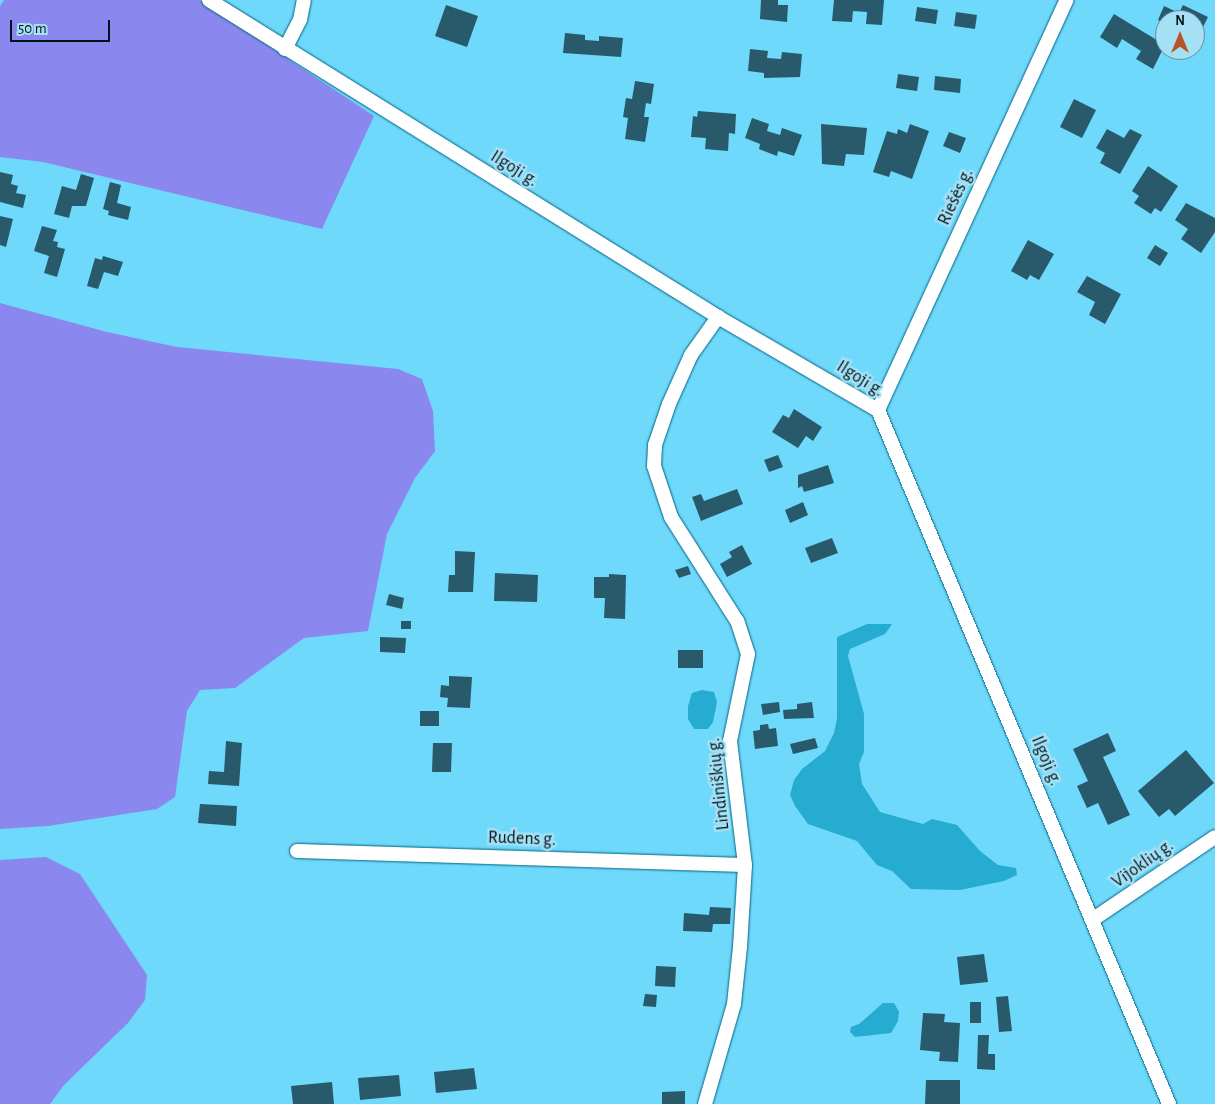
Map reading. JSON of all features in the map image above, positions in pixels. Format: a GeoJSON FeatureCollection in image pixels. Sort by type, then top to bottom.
{"type":"FeatureCollection","features":[{"type":"Feature","properties":{"kind":"street","name":"Ilgoji g."},"geometry":{"type":"LineString","coordinates":[[209,0],[718,317],[878,410],[1169,1104]]}},
{"type":"Feature","properties":{"kind":"street"},"geometry":{"type":"LineString","coordinates":[[285,49],[300,20],[304,0]]}},
{"type":"Feature","properties":{"kind":"street","name":"Riešės g."},"geometry":{"type":"LineString","coordinates":[[878,410],[1067,0]]}},
{"type":"Feature","properties":{"kind":"street","name":"Lindiniškių g."},"geometry":{"type":"LineString","coordinates":[[706,1104],[734,1004],[746,865],[730,740],[748,667],[745,638],[671,517],[654,466],[655,445],[669,404],[691,355],[718,317]]}},
{"type":"Feature","properties":{"kind":"street","name":"Vijoklių g."},"geometry":{"type":"LineString","coordinates":[[1092,920],[1215,837]]}},
{"type":"Feature","properties":{"kind":"street","name":"Rudens g."},"geometry":{"type":"LineString","coordinates":[[297,851],[746,865]]}},
{"type":"Feature","properties":{"kind":"shaded area"},"geometry":{"type":"Polygon","coordinates":[[[4,0],[199,0],[374,116],[322,229],[43,162],[0,157],[0,6],[4,0]]]}},
{"type":"Feature","properties":{"kind":"shaded area"},"geometry":{"type":"Polygon","coordinates":[[[0,303],[107,332],[177,347],[398,369],[422,379],[433,411],[435,451],[415,478],[387,534],[368,631],[304,638],[235,688],[200,690],[187,711],[175,797],[157,809],[48,826],[0,829],[0,303]]]}},
{"type":"Feature","properties":{"kind":"shaded area"},"geometry":{"type":"Polygon","coordinates":[[[46,857],[80,874],[147,975],[145,1000],[128,1023],[64,1085],[50,1104],[0,1104],[0,860],[46,857]]]}},
{"type":"Feature","properties":{"kind":"water"},"geometry":{"type":"Polygon","coordinates":[[[867,624],[892,624],[885,634],[850,649],[848,656],[864,714],[864,752],[859,764],[862,784],[880,812],[923,824],[932,819],[957,825],[980,851],[998,865],[1016,868],[1017,875],[1004,881],[960,890],[911,889],[892,871],[877,865],[857,841],[808,824],[795,806],[790,795],[794,780],[802,769],[825,751],[834,733],[837,719],[837,637],[867,624]]]}},
{"type":"Feature","properties":{"kind":"water"},"geometry":{"type":"Polygon","coordinates":[[[702,690],[714,692],[717,702],[713,722],[708,729],[694,729],[688,719],[688,706],[692,693],[702,690]]]}},
{"type":"Feature","properties":{"kind":"water"},"geometry":{"type":"Polygon","coordinates":[[[883,1003],[894,1003],[899,1012],[898,1021],[891,1033],[855,1037],[850,1032],[851,1027],[859,1024],[883,1003]]]}},
{"type":"Feature","properties":{"kind":"building"},"geometry":{"type":"Polygon","coordinates":[[[761,0],[778,0],[778,5],[788,5],[787,22],[760,19],[761,0]]]}},
{"type":"Feature","properties":{"kind":"building"},"geometry":{"type":"Polygon","coordinates":[[[834,0],[884,0],[882,25],[866,24],[867,12],[853,11],[852,22],[832,21],[834,0]]]}},
{"type":"Feature","properties":{"kind":"building"},"geometry":{"type":"Polygon","coordinates":[[[446,5],[478,16],[467,47],[435,36],[446,5]]]}},
{"type":"Feature","properties":{"kind":"building"},"geometry":{"type":"Polygon","coordinates":[[[1183,5],[1193,10],[1180,10],[1183,5]]]}},
{"type":"Feature","properties":{"kind":"building"},"geometry":{"type":"Polygon","coordinates":[[[1164,6],[1173,10],[1162,10],[1164,6]]]}},
{"type":"Feature","properties":{"kind":"building"},"geometry":{"type":"Polygon","coordinates":[[[917,7],[938,10],[936,24],[915,21],[917,7]]]}},
{"type":"Feature","properties":{"kind":"building"},"geometry":{"type":"Polygon","coordinates":[[[956,12],[977,15],[975,29],[954,26],[956,12]]]}},
{"type":"Feature","properties":{"kind":"building"},"geometry":{"type":"Polygon","coordinates":[[[1114,14],[1155,39],[1155,60],[1158,60],[1153,69],[1136,59],[1141,51],[1122,39],[1117,48],[1100,37],[1114,14]]]}},
{"type":"Feature","properties":{"kind":"building"},"geometry":{"type":"Polygon","coordinates":[[[565,33],[585,35],[585,40],[599,41],[599,36],[623,38],[621,57],[563,53],[565,33]]]}},
{"type":"Feature","properties":{"kind":"building"},"geometry":{"type":"Polygon","coordinates":[[[750,49],[768,51],[767,58],[781,59],[782,52],[802,54],[800,77],[764,78],[764,73],[748,71],[750,49]]]}},
{"type":"Feature","properties":{"kind":"building"},"geometry":{"type":"Polygon","coordinates":[[[898,74],[919,77],[917,91],[896,88],[898,74]]]}},
{"type":"Feature","properties":{"kind":"building"},"geometry":{"type":"Polygon","coordinates":[[[935,76],[961,79],[960,93],[934,90],[935,76]]]}},
{"type":"Feature","properties":{"kind":"building"},"geometry":{"type":"Polygon","coordinates":[[[635,81],[654,84],[651,104],[646,103],[644,117],[649,117],[645,142],[625,139],[628,118],[623,117],[626,98],[632,99],[635,81]]]}},
{"type":"Feature","properties":{"kind":"building"},"geometry":{"type":"Polygon","coordinates":[[[1074,99],[1096,110],[1082,138],[1060,127],[1074,99]]]}},
{"type":"Feature","properties":{"kind":"building"},"geometry":{"type":"Polygon","coordinates":[[[698,111],[736,114],[735,134],[729,133],[728,151],[705,149],[706,138],[691,137],[693,116],[697,117],[698,111]]]}},
{"type":"Feature","properties":{"kind":"building"},"geometry":{"type":"Polygon","coordinates":[[[752,118],[769,124],[767,131],[780,135],[782,128],[802,135],[794,156],[778,151],[777,156],[759,149],[760,144],[745,138],[752,118]]]}},
{"type":"Feature","properties":{"kind":"building"},"geometry":{"type":"Polygon","coordinates":[[[821,124],[867,128],[864,155],[846,154],[844,166],[822,164],[821,124]]]}},
{"type":"Feature","properties":{"kind":"building"},"geometry":{"type":"Polygon","coordinates":[[[910,124],[929,131],[912,179],[891,171],[889,177],[873,172],[887,131],[897,134],[898,129],[907,133],[910,124]]]}},
{"type":"Feature","properties":{"kind":"building"},"geometry":{"type":"Polygon","coordinates":[[[1107,129],[1124,138],[1130,129],[1142,135],[1120,174],[1100,163],[1105,153],[1096,148],[1107,129]]]}},
{"type":"Feature","properties":{"kind":"building"},"geometry":{"type":"Polygon","coordinates":[[[949,132],[966,138],[960,153],[943,146],[949,132]]]}},
{"type":"Feature","properties":{"kind":"building"},"geometry":{"type":"Polygon","coordinates":[[[1148,166],[1178,186],[1161,212],[1155,208],[1151,214],[1134,203],[1139,196],[1132,191],[1148,166]]]}},
{"type":"Feature","properties":{"kind":"building"},"geometry":{"type":"Polygon","coordinates":[[[0,172],[13,175],[11,184],[18,186],[16,193],[26,195],[23,208],[0,202],[0,172]]]}},
{"type":"Feature","properties":{"kind":"building"},"geometry":{"type":"Polygon","coordinates":[[[81,174],[94,178],[86,206],[72,206],[69,218],[54,214],[62,186],[76,190],[81,174]]]}},
{"type":"Feature","properties":{"kind":"building"},"geometry":{"type":"Polygon","coordinates":[[[110,182],[121,185],[117,203],[131,207],[128,220],[108,215],[109,211],[103,209],[110,182]]]}},
{"type":"Feature","properties":{"kind":"building"},"geometry":{"type":"Polygon","coordinates":[[[1186,203],[1215,218],[1215,232],[1201,253],[1181,239],[1188,229],[1175,220],[1186,203]]]}},
{"type":"Feature","properties":{"kind":"building"},"geometry":{"type":"Polygon","coordinates":[[[0,216],[13,219],[6,247],[0,245],[0,216]]]}},
{"type":"Feature","properties":{"kind":"building"},"geometry":{"type":"Polygon","coordinates":[[[42,226],[57,230],[53,241],[58,242],[57,247],[65,249],[57,277],[44,273],[49,256],[34,251],[42,226]]]}},
{"type":"Feature","properties":{"kind":"building"},"geometry":{"type":"Polygon","coordinates":[[[1028,240],[1054,254],[1039,280],[1030,275],[1027,280],[1011,271],[1028,240]]]}},
{"type":"Feature","properties":{"kind":"building"},"geometry":{"type":"Polygon","coordinates":[[[1155,245],[1168,253],[1160,266],[1147,258],[1155,245]]]}},
{"type":"Feature","properties":{"kind":"building"},"geometry":{"type":"Polygon","coordinates":[[[103,256],[123,262],[118,276],[104,272],[98,289],[87,286],[95,258],[102,260],[103,256]]]}},
{"type":"Feature","properties":{"kind":"building"},"geometry":{"type":"Polygon","coordinates":[[[1087,276],[1121,294],[1105,324],[1089,315],[1095,302],[1077,292],[1087,276]]]}},
{"type":"Feature","properties":{"kind":"building"},"geometry":{"type":"Polygon","coordinates":[[[794,409],[822,427],[813,441],[806,436],[798,448],[772,432],[783,415],[789,418],[794,409]]]}},
{"type":"Feature","properties":{"kind":"building"},"geometry":{"type":"Polygon","coordinates":[[[778,455],[783,467],[769,472],[764,460],[778,455]]]}},
{"type":"Feature","properties":{"kind":"building"},"geometry":{"type":"Polygon","coordinates":[[[828,465],[834,483],[804,492],[802,486],[798,488],[798,475],[828,465]]]}},
{"type":"Feature","properties":{"kind":"building"},"geometry":{"type":"Polygon","coordinates":[[[737,489],[743,504],[701,521],[692,497],[701,494],[704,501],[737,489]]]}},
{"type":"Feature","properties":{"kind":"building"},"geometry":{"type":"Polygon","coordinates":[[[803,502],[808,515],[790,523],[785,510],[803,502]]]}},
{"type":"Feature","properties":{"kind":"building"},"geometry":{"type":"Polygon","coordinates":[[[832,538],[838,553],[811,563],[805,548],[832,538]]]}},
{"type":"Feature","properties":{"kind":"building"},"geometry":{"type":"Polygon","coordinates":[[[742,545],[752,564],[727,577],[720,564],[732,557],[729,552],[742,545]]]}},
{"type":"Feature","properties":{"kind":"building"},"geometry":{"type":"Polygon","coordinates":[[[455,551],[475,552],[473,592],[448,592],[449,575],[455,575],[455,551]]]}},
{"type":"Feature","properties":{"kind":"building"},"geometry":{"type":"Polygon","coordinates":[[[688,566],[691,574],[679,578],[675,570],[688,566]]]}},
{"type":"Feature","properties":{"kind":"building"},"geometry":{"type":"Polygon","coordinates":[[[495,573],[538,575],[537,602],[494,601],[495,573]]]}},
{"type":"Feature","properties":{"kind":"building"},"geometry":{"type":"Polygon","coordinates":[[[609,574],[626,575],[625,619],[604,618],[605,598],[594,598],[594,577],[609,577],[609,574]]]}},
{"type":"Feature","properties":{"kind":"building"},"geometry":{"type":"Polygon","coordinates":[[[389,594],[404,598],[402,609],[386,605],[389,594]]]}},
{"type":"Feature","properties":{"kind":"building"},"geometry":{"type":"Polygon","coordinates":[[[401,621],[411,621],[411,629],[401,629],[401,621]]]}},
{"type":"Feature","properties":{"kind":"building"},"geometry":{"type":"Polygon","coordinates":[[[380,637],[406,638],[405,653],[380,652],[380,637]]]}},
{"type":"Feature","properties":{"kind":"building"},"geometry":{"type":"Polygon","coordinates":[[[678,650],[703,650],[703,668],[678,668],[678,650]]]}},
{"type":"Feature","properties":{"kind":"building"},"geometry":{"type":"Polygon","coordinates":[[[449,676],[472,677],[470,708],[447,707],[448,698],[440,697],[441,685],[449,686],[449,676]]]}},
{"type":"Feature","properties":{"kind":"building"},"geometry":{"type":"Polygon","coordinates":[[[779,702],[780,712],[763,715],[761,704],[779,702]]]}},
{"type":"Feature","properties":{"kind":"building"},"geometry":{"type":"Polygon","coordinates":[[[812,702],[814,718],[784,719],[783,710],[797,709],[797,704],[812,702]]]}},
{"type":"Feature","properties":{"kind":"building"},"geometry":{"type":"Polygon","coordinates":[[[420,711],[439,711],[439,726],[420,726],[420,711]]]}},
{"type":"Feature","properties":{"kind":"building"},"geometry":{"type":"Polygon","coordinates":[[[768,724],[769,729],[776,728],[778,746],[755,749],[753,731],[760,730],[760,725],[768,724]]]}},
{"type":"Feature","properties":{"kind":"building"},"geometry":{"type":"Polygon","coordinates":[[[1108,733],[1116,751],[1103,757],[1130,815],[1108,825],[1098,803],[1087,808],[1077,786],[1088,781],[1073,749],[1108,733]]]}},
{"type":"Feature","properties":{"kind":"building"},"geometry":{"type":"Polygon","coordinates":[[[815,738],[818,748],[793,754],[790,744],[815,738]]]}},
{"type":"Feature","properties":{"kind":"building"},"geometry":{"type":"Polygon","coordinates":[[[226,741],[242,743],[239,786],[208,784],[209,771],[224,772],[226,741]]]}},
{"type":"Feature","properties":{"kind":"building"},"geometry":{"type":"Polygon","coordinates":[[[433,743],[452,743],[451,772],[432,772],[433,743]]]}},
{"type":"Feature","properties":{"kind":"building"},"geometry":{"type":"Polygon","coordinates":[[[1186,750],[1214,783],[1175,816],[1169,809],[1159,817],[1138,791],[1186,750]]]}},
{"type":"Feature","properties":{"kind":"building"},"geometry":{"type":"Polygon","coordinates":[[[200,804],[237,806],[236,826],[198,823],[200,804]]]}},
{"type":"Feature","properties":{"kind":"building"},"geometry":{"type":"Polygon","coordinates":[[[710,907],[731,908],[730,924],[713,924],[712,932],[683,931],[684,913],[709,915],[710,907]]]}},
{"type":"Feature","properties":{"kind":"building"},"geometry":{"type":"Polygon","coordinates":[[[984,954],[988,982],[960,985],[957,957],[984,954]]]}},
{"type":"Feature","properties":{"kind":"building"},"geometry":{"type":"Polygon","coordinates":[[[656,966],[676,967],[675,987],[655,986],[656,966]]]}},
{"type":"Feature","properties":{"kind":"building"},"geometry":{"type":"Polygon","coordinates":[[[645,994],[657,995],[656,1007],[643,1006],[645,994]]]}},
{"type":"Feature","properties":{"kind":"building"},"geometry":{"type":"Polygon","coordinates":[[[1008,996],[1012,1031],[999,1032],[996,997],[1008,996]]]}},
{"type":"Feature","properties":{"kind":"building"},"geometry":{"type":"Polygon","coordinates":[[[970,1002],[981,1002],[981,1023],[970,1023],[970,1002]]]}},
{"type":"Feature","properties":{"kind":"building"},"geometry":{"type":"Polygon","coordinates":[[[923,1013],[945,1014],[944,1022],[960,1023],[958,1062],[939,1061],[940,1052],[920,1050],[923,1013]]]}},
{"type":"Feature","properties":{"kind":"building"},"geometry":{"type":"Polygon","coordinates":[[[978,1035],[989,1035],[988,1054],[995,1054],[995,1070],[977,1069],[978,1035]]]}},
{"type":"Feature","properties":{"kind":"building"},"geometry":{"type":"Polygon","coordinates":[[[474,1068],[477,1089],[436,1093],[434,1072],[474,1068]]]}},
{"type":"Feature","properties":{"kind":"building"},"geometry":{"type":"Polygon","coordinates":[[[399,1075],[401,1096],[360,1100],[358,1078],[399,1075]]]}},
{"type":"Feature","properties":{"kind":"building"},"geometry":{"type":"Polygon","coordinates":[[[926,1080],[960,1080],[960,1104],[925,1104],[926,1080]]]}},
{"type":"Feature","properties":{"kind":"building"},"geometry":{"type":"Polygon","coordinates":[[[332,1082],[334,1104],[293,1104],[291,1086],[332,1082]]]}},
{"type":"Feature","properties":{"kind":"building"},"geometry":{"type":"Polygon","coordinates":[[[685,1091],[685,1104],[662,1104],[662,1092],[685,1091]]]}}]}
